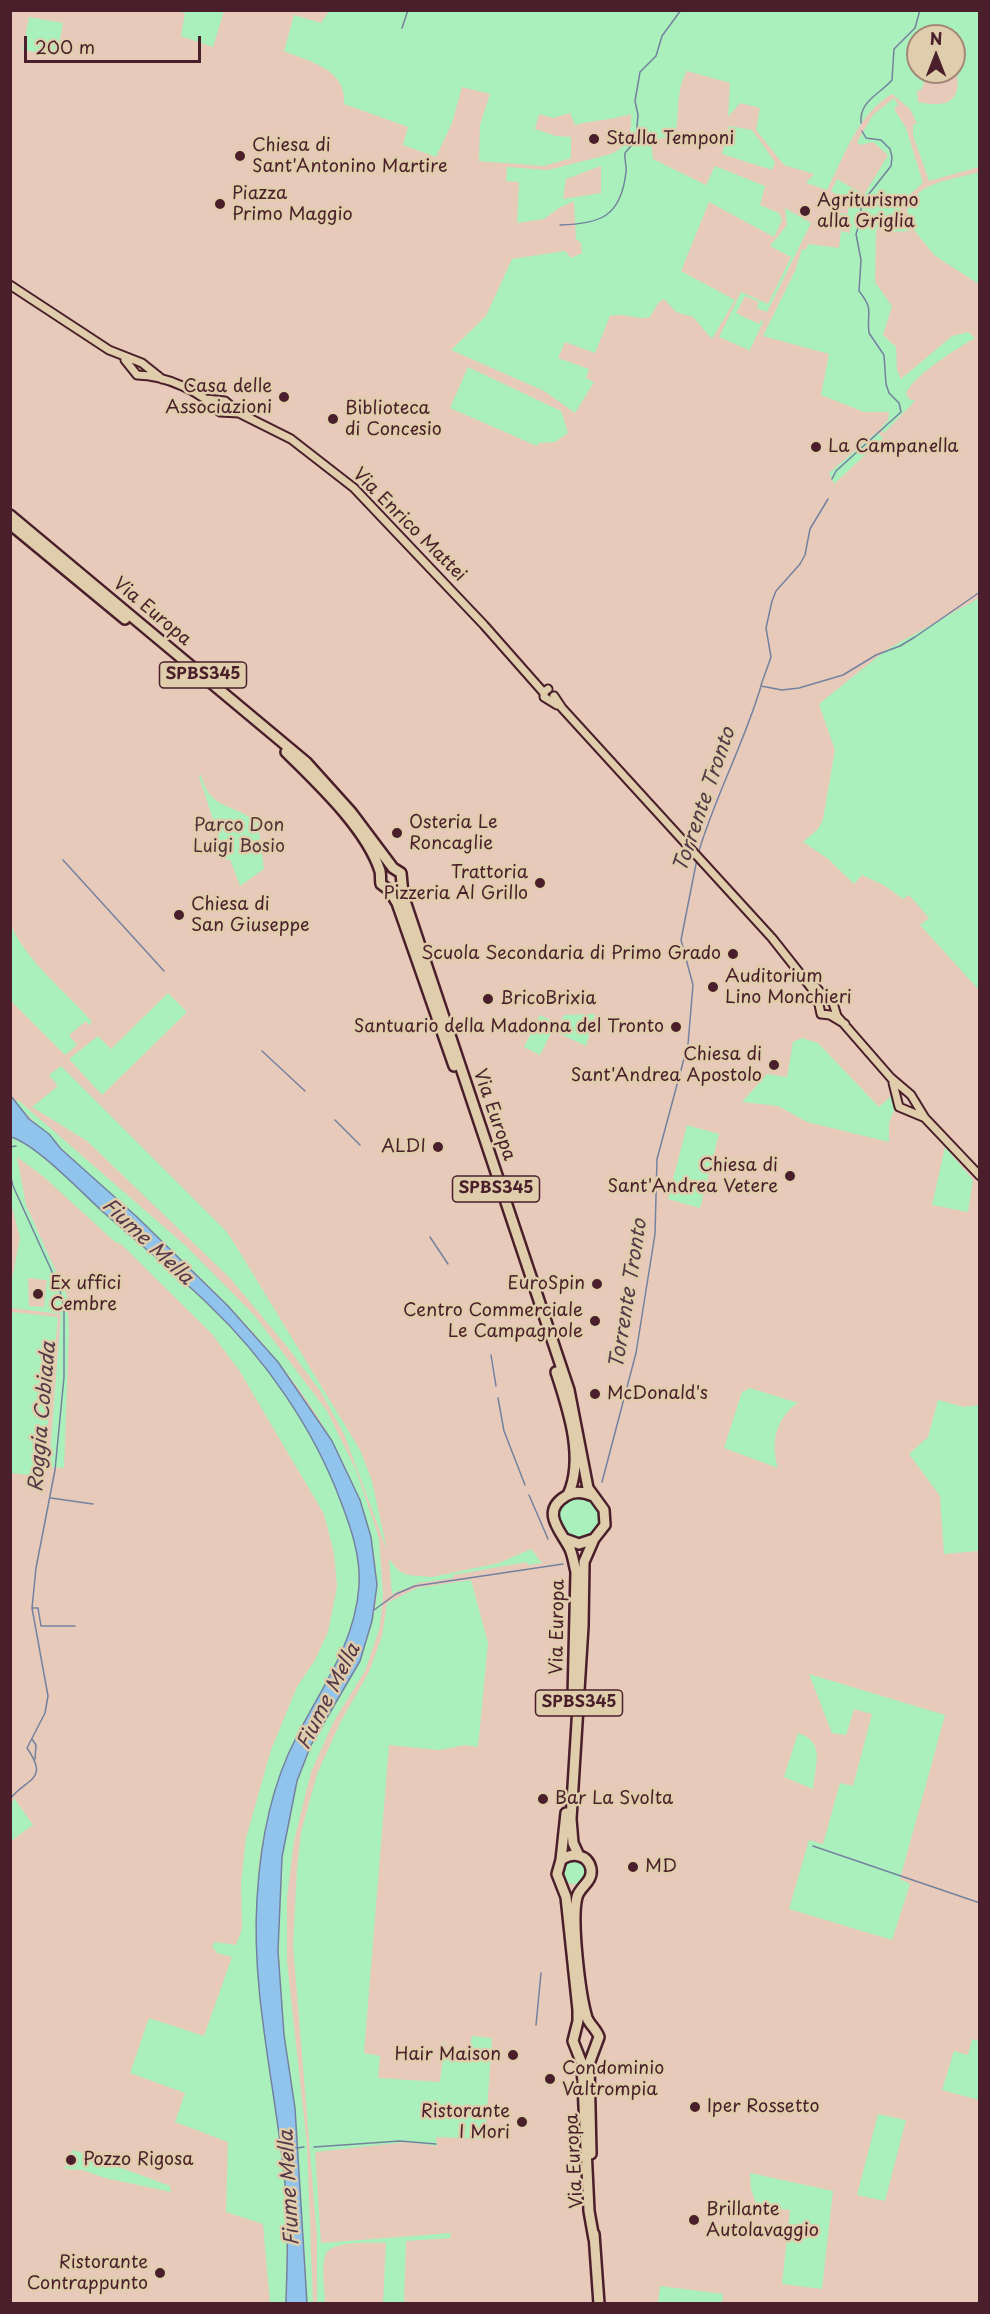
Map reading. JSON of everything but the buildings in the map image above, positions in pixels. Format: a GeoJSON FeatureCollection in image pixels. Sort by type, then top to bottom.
{"type":"FeatureCollection","features":[{"type":"Feature","properties":{"kind":"main road","name":"Via Europa"},"geometry":{"type":"LineString","coordinates":[[10,515],[306,762],[351,812],[393,868],[400,873],[401,884],[569,1390],[586,1478],[593,1496],[603,1506],[605,1517],[603,1529],[594,1539],[585,1558],[584,1626],[571,1819],[573,1843],[579,1856],[590,1868],[590,1876],[577,1897],[578,1948],[584,2005],[588,2020],[599,2037],[589,2064],[594,2244]]}},
{"type":"Feature","properties":{"kind":"main road","name":"Via Europa"},"geometry":{"type":"LineString","coordinates":[[10,524],[287,752],[340,810],[361,838],[381,873],[381,884],[389,890],[403,920],[560,1385],[576,1462],[574,1479],[568,1495],[558,1504],[554,1515],[556,1529],[565,1539],[574,1559],[576,1587],[573,1705],[561,1860],[556,1871],[568,1908],[578,2010],[573,2041],[582,2064],[589,2211],[594,2244]]}},
{"type":"Feature","properties":{"kind":"main road"},"geometry":{"type":"LineString","coordinates":[[381,873],[393,868]]}},
{"type":"Feature","properties":{"kind":"main road"},"geometry":{"type":"LineString","coordinates":[[389,890],[401,884]]}},
{"type":"Feature","properties":{"kind":"main road"},"geometry":{"type":"LineString","coordinates":[[568,1495],[581,1492],[593,1496]]}},
{"type":"Feature","properties":{"kind":"main road"},"geometry":{"type":"LineString","coordinates":[[565,1539],[579,1544],[594,1539]]}},
{"type":"Feature","properties":{"kind":"main road"},"geometry":{"type":"LineString","coordinates":[[561,1860],[568,1856],[579,1856]]}},
{"type":"Feature","properties":{"kind":"main road"},"geometry":{"type":"LineString","coordinates":[[561,1884],[572,1889],[586,1884]]}},
{"type":"Feature","properties":{"kind":"main road"},"geometry":{"type":"LineString","coordinates":[[575,2032],[586,2026],[595,2030]]}},
{"type":"Feature","properties":{"kind":"main road"},"geometry":{"type":"LineString","coordinates":[[577,2049],[585,2052],[596,2048]]}},
{"type":"Feature","properties":{"kind":"main road"},"geometry":{"type":"LineString","coordinates":[[594,2244],[599,2304]]}},
{"type":"Feature","properties":{"kind":"street"},"geometry":{"type":"LineString","coordinates":[[10,285],[121,356],[135,366],[136,374],[144,372],[142,363],[135,366]]}},
{"type":"Feature","properties":{"kind":"street","name":"Via Enrico Mattei"},"geometry":{"type":"LineString","coordinates":[[144,372],[217,405],[225,401],[226,409],[239,413],[291,439],[354,488],[694,851],[805,978],[822,1001]]}},
{"type":"Feature","properties":{"kind":"street"},"geometry":{"type":"LineString","coordinates":[[822,1001],[833,1003],[832,1012],[821,1014],[822,1001]]}},
{"type":"Feature","properties":{"kind":"street"},"geometry":{"type":"LineString","coordinates":[[832,1012],[891,1078],[902,1095],[899,1107],[925,1118]]}},
{"type":"Feature","properties":{"kind":"street"},"geometry":{"type":"LineString","coordinates":[[902,1095],[912,1095],[925,1118],[980,1176]]}},
{"type":"Feature","properties":{"kind":"street"},"geometry":{"type":"LineString","coordinates":[[908,1109],[914,1102]]}},
{"type":"Feature","properties":{"kind":"green space"},"geometry":{"type":"Polygon","coordinates":[[[176,11],[224,11],[213,47],[181,36],[185,13],[176,11]]]}},
{"type":"Feature","properties":{"kind":"green space"},"geometry":{"type":"Polygon","coordinates":[[[329,11],[979,11],[979,167],[929,181],[913,135],[913,125],[917,123],[910,109],[892,94],[880,102],[861,124],[827,190],[806,183],[814,174],[784,165],[756,130],[760,108],[740,103],[728,117],[730,83],[687,71],[679,95],[675,136],[651,140],[653,159],[706,185],[715,166],[765,186],[760,205],[779,213],[782,220],[774,237],[709,202],[681,271],[735,300],[712,339],[693,317],[676,312],[664,299],[658,303],[650,317],[610,316],[595,353],[565,342],[558,358],[589,369],[586,378],[594,382],[575,413],[544,391],[451,350],[486,316],[512,259],[565,251],[571,258],[582,253],[581,243],[576,239],[574,201],[544,219],[517,223],[519,182],[506,181],[507,167],[548,170],[611,154],[626,143],[631,127],[631,114],[575,125],[570,113],[553,118],[539,114],[535,129],[556,136],[571,137],[571,158],[544,166],[479,161],[480,125],[490,94],[462,87],[452,123],[436,157],[403,145],[408,127],[344,104],[340,82],[325,68],[284,51],[294,15],[321,23],[329,11]],[[601,166],[566,179],[563,199],[601,193],[601,166]]]}},
{"type":"Feature","properties":{"kind":"green space"},"geometry":{"type":"Polygon","coordinates":[[[29,17],[63,23],[57,56],[23,50],[29,17]]]}},
{"type":"Feature","properties":{"kind":"green space"},"geometry":{"type":"Polygon","coordinates":[[[894,98],[898,105],[894,109],[906,128],[923,183],[908,196],[897,216],[900,225],[906,225],[909,231],[891,232],[885,225],[878,227],[876,232],[875,282],[892,306],[883,335],[896,347],[897,370],[901,379],[952,336],[968,332],[975,338],[936,363],[917,379],[906,394],[909,399],[915,401],[884,433],[880,429],[888,420],[889,412],[864,412],[821,395],[829,354],[763,336],[795,271],[802,249],[805,250],[809,244],[839,248],[841,231],[851,233],[840,213],[848,214],[848,201],[831,191],[837,179],[864,195],[888,155],[873,142],[860,145],[857,142],[873,115],[894,98]]]}},
{"type":"Feature","properties":{"kind":"green space"},"geometry":{"type":"Polygon","coordinates":[[[729,126],[752,130],[775,162],[772,170],[722,154],[729,126]]]}},
{"type":"Feature","properties":{"kind":"green space"},"geometry":{"type":"Polygon","coordinates":[[[979,172],[980,282],[977,283],[934,255],[914,230],[907,211],[911,201],[927,188],[937,183],[979,172]]]}},
{"type":"Feature","properties":{"kind":"green space"},"geometry":{"type":"Polygon","coordinates":[[[785,208],[811,223],[767,312],[757,308],[759,302],[745,296],[736,313],[759,324],[761,320],[763,322],[748,354],[749,350],[719,337],[741,292],[768,304],[791,257],[770,246],[787,225],[785,208]]]}},
{"type":"Feature","properties":{"kind":"green space"},"geometry":{"type":"Polygon","coordinates":[[[468,367],[561,411],[568,433],[555,442],[539,443],[537,446],[450,408],[468,367]]]}},
{"type":"Feature","properties":{"kind":"green space"},"geometry":{"type":"Polygon","coordinates":[[[877,432],[883,438],[834,484],[829,473],[877,432]]]}},
{"type":"Feature","properties":{"kind":"green space"},"geometry":{"type":"Polygon","coordinates":[[[979,598],[979,990],[920,925],[929,918],[909,895],[903,899],[885,886],[862,875],[854,884],[827,858],[803,842],[818,829],[823,819],[835,750],[819,704],[886,650],[979,598]]]}},
{"type":"Feature","properties":{"kind":"green space","name":"Parco Don Luigi Bosio"},"geometry":{"type":"Polygon","coordinates":[[[201,775],[210,795],[258,824],[264,869],[240,886],[230,859],[226,860],[199,776],[201,775]]]}},
{"type":"Feature","properties":{"kind":"green space"},"geometry":{"type":"Polygon","coordinates":[[[11,925],[18,939],[37,964],[92,1022],[89,1025],[86,1021],[69,1035],[77,1045],[65,1055],[11,1001],[11,925]]]}},
{"type":"Feature","properties":{"kind":"green space"},"geometry":{"type":"Polygon","coordinates":[[[168,993],[187,1012],[102,1095],[69,1059],[98,1036],[111,1049],[168,993]]]}},
{"type":"Feature","properties":{"kind":"green space"},"geometry":{"type":"Polygon","coordinates":[[[595,1014],[586,1046],[556,1032],[564,1015],[595,1014]]]}},
{"type":"Feature","properties":{"kind":"green space"},"geometry":{"type":"Polygon","coordinates":[[[540,1015],[556,1023],[540,1055],[524,1047],[540,1015]]]}},
{"type":"Feature","properties":{"kind":"green space"},"geometry":{"type":"Polygon","coordinates":[[[802,1038],[818,1043],[879,1107],[893,1094],[894,1110],[889,1123],[889,1142],[807,1122],[778,1106],[742,1102],[767,1074],[787,1077],[793,1042],[802,1038]]]}},
{"type":"Feature","properties":{"kind":"green space"},"geometry":{"type":"Polygon","coordinates":[[[61,1066],[226,1231],[360,1450],[372,1481],[387,1550],[344,1434],[321,1392],[289,1349],[230,1278],[87,1141],[32,1107],[58,1086],[49,1075],[61,1066]]]}},
{"type":"Feature","properties":{"kind":"green space"},"geometry":{"type":"Polygon","coordinates":[[[18,1100],[186,1246],[255,1316],[327,1411],[356,1470],[379,1538],[383,1594],[380,1627],[365,1671],[334,1721],[311,1772],[294,1841],[287,1897],[287,1962],[307,2145],[313,2303],[307,2303],[300,2190],[281,1995],[279,1912],[282,1857],[292,1799],[300,1771],[319,1728],[360,1657],[372,1623],[377,1585],[375,1559],[369,1533],[344,1464],[315,1412],[279,1363],[239,1317],[195,1273],[26,1114],[15,1102],[18,1100]]]}},
{"type":"Feature","properties":{"kind":"green space"},"geometry":{"type":"Polygon","coordinates":[[[687,1125],[719,1134],[700,1208],[668,1199],[687,1125]]]}},
{"type":"Feature","properties":{"kind":"green space"},"geometry":{"type":"Polygon","coordinates":[[[11,1137],[46,1159],[208,1304],[249,1347],[286,1396],[302,1422],[330,1475],[345,1512],[354,1543],[359,1586],[351,1627],[335,1665],[296,1738],[282,1770],[266,1826],[259,1862],[257,1917],[262,1994],[286,2199],[286,2303],[270,2303],[263,2224],[226,2212],[228,2142],[175,2122],[185,2093],[130,2073],[149,2018],[204,2036],[232,1957],[217,1953],[212,1946],[215,1942],[236,1945],[242,1929],[241,1883],[246,1838],[271,1750],[297,1687],[315,1660],[328,1632],[337,1587],[334,1553],[324,1514],[239,1370],[212,1334],[121,1244],[115,1242],[44,1177],[17,1157],[26,1205],[67,1296],[69,1330],[64,1468],[49,1467],[61,1314],[11,1308],[10,1290],[20,1238],[11,1202],[11,1137]],[[28,1278],[29,1306],[44,1307],[47,1280],[28,1278]]]}},
{"type":"Feature","properties":{"kind":"green space"},"geometry":{"type":"Polygon","coordinates":[[[945,1147],[973,1180],[968,1212],[932,1205],[945,1147]]]}},
{"type":"Feature","properties":{"kind":"green space"},"geometry":{"type":"Polygon","coordinates":[[[11,1312],[58,1317],[43,1477],[11,1473],[11,1312]]]}},
{"type":"Feature","properties":{"kind":"green space"},"geometry":{"type":"Polygon","coordinates":[[[750,1388],[798,1403],[784,1416],[777,1432],[775,1450],[778,1468],[724,1448],[742,1392],[750,1388]]]}},
{"type":"Feature","properties":{"kind":"green space"},"geometry":{"type":"Polygon","coordinates":[[[938,1400],[964,1407],[978,1405],[979,1551],[944,1554],[940,1496],[909,1454],[928,1437],[938,1400]]]}},
{"type":"Feature","properties":{"kind":"green space"},"geometry":{"type":"Polygon","coordinates":[[[579,1498],[587,1499],[593,1504],[598,1510],[598,1526],[593,1532],[587,1537],[579,1538],[571,1537],[565,1532],[560,1526],[559,1518],[560,1510],[565,1504],[571,1499],[579,1498]]]}},
{"type":"Feature","properties":{"kind":"green space"},"geometry":{"type":"Polygon","coordinates":[[[531,1549],[542,1563],[528,1565],[527,1562],[453,1575],[453,1578],[419,1583],[392,1594],[389,1559],[399,1571],[408,1575],[432,1577],[499,1563],[531,1549]]]}},
{"type":"Feature","properties":{"kind":"green space"},"geometry":{"type":"Polygon","coordinates":[[[471,1580],[488,1643],[478,1747],[465,1745],[439,1750],[389,1745],[364,2053],[380,2056],[378,2078],[440,2082],[445,2038],[445,2050],[469,2053],[472,2036],[492,2038],[485,2139],[436,2137],[437,2146],[407,2142],[315,2152],[321,2243],[450,2233],[451,2238],[406,2241],[404,2303],[383,2303],[386,2243],[362,2243],[334,2247],[328,2251],[324,2261],[325,2303],[317,2303],[317,2237],[293,1945],[301,1832],[317,1774],[340,1723],[369,1672],[382,1636],[387,1603],[417,1588],[471,1580]]]}},
{"type":"Feature","properties":{"kind":"green space"},"geometry":{"type":"Polygon","coordinates":[[[809,1674],[945,1715],[900,1879],[910,1884],[892,1940],[789,1909],[809,1840],[823,1844],[840,1783],[853,1786],[872,1714],[854,1709],[846,1735],[832,1733],[809,1674]]]}},
{"type":"Feature","properties":{"kind":"green space"},"geometry":{"type":"Polygon","coordinates":[[[798,1733],[807,1737],[816,1748],[817,1763],[813,1789],[784,1777],[798,1733]]]}},
{"type":"Feature","properties":{"kind":"green space"},"geometry":{"type":"Polygon","coordinates":[[[14,1798],[33,1825],[11,1841],[11,1806],[14,1798]]]}},
{"type":"Feature","properties":{"kind":"green space"},"geometry":{"type":"Polygon","coordinates":[[[574,1860],[583,1863],[586,1872],[583,1881],[574,1884],[565,1881],[562,1872],[565,1863],[574,1860]]]}},
{"type":"Feature","properties":{"kind":"green space"},"geometry":{"type":"Polygon","coordinates":[[[972,2039],[979,2041],[979,2100],[942,2090],[954,2051],[968,2055],[972,2039]]]}},
{"type":"Feature","properties":{"kind":"green space"},"geometry":{"type":"Polygon","coordinates":[[[878,2114],[906,2120],[885,2201],[857,2195],[878,2114]]]}},
{"type":"Feature","properties":{"kind":"green space"},"geometry":{"type":"Polygon","coordinates":[[[73,2150],[170,2186],[171,2192],[105,2178],[83,2170],[65,2169],[66,2162],[73,2162],[73,2159],[66,2158],[73,2150]]]}},
{"type":"Feature","properties":{"kind":"green space"},"geometry":{"type":"Polygon","coordinates":[[[750,2173],[833,2191],[822,2289],[782,2284],[790,2210],[757,2206],[751,2189],[750,2173]]]}},
{"type":"Feature","properties":{"kind":"green space"},"geometry":{"type":"Polygon","coordinates":[[[660,2286],[723,2294],[722,2303],[658,2303],[660,2286]]]}},
{"type":"Feature","properties":{"kind":"water","name":"Fiume Mella"},"geometry":{"type":"Polygon","coordinates":[[[11,1096],[29,1119],[49,1134],[61,1149],[137,1217],[228,1306],[278,1362],[332,1441],[360,1500],[371,1537],[377,1585],[372,1621],[360,1661],[311,1745],[297,1781],[282,1857],[278,1951],[284,2035],[295,2108],[307,2303],[286,2303],[286,2199],[261,2006],[256,1935],[257,1899],[264,1837],[273,1796],[287,1757],[335,1665],[351,1627],[359,1586],[354,1543],[341,1502],[317,1448],[268,1371],[229,1325],[170,1269],[103,1212],[46,1159],[11,1137],[11,1096]]]}},
{"type":"Feature","properties":{"kind":"waterway"},"geometry":{"type":"LineString","coordinates":[[402,28],[408,10]]}},
{"type":"Feature","properties":{"kind":"waterway"},"geometry":{"type":"LineString","coordinates":[[560,225],[597,220],[606,215],[619,199],[626,172],[625,153],[636,140],[638,115],[635,101],[640,72],[656,56],[662,36],[681,10]]}},
{"type":"Feature","properties":{"kind":"waterway"},"geometry":{"type":"LineString","coordinates":[[861,123],[861,115],[867,103],[892,80],[894,49],[915,28],[920,10]]}},
{"type":"Feature","properties":{"kind":"waterway"},"geometry":{"type":"LineString","coordinates":[[832,479],[836,471],[901,412],[899,403],[889,393],[886,384],[884,355],[869,333],[867,303],[859,291],[861,260],[856,234],[861,219],[861,204],[891,166],[892,157],[890,149],[881,140],[866,138],[862,131]]}},
{"type":"Feature","properties":{"kind":"waterway"},"geometry":{"type":"LineString","coordinates":[[761,685],[771,657],[766,628],[772,601],[776,591],[805,555],[810,529],[828,499]]}},
{"type":"Feature","properties":{"kind":"waterway","name":"Torrente Tronto"},"geometry":{"type":"LineString","coordinates":[[698,854],[761,686],[782,690],[799,688],[843,675],[876,655],[900,646],[915,637],[980,592]]}},
{"type":"Feature","properties":{"kind":"waterway","name":"Torrente Tronto"},"geometry":{"type":"LineString","coordinates":[[602,1482],[636,1353],[655,1234],[657,1159],[688,1044],[693,985],[681,940],[697,859]]}},
{"type":"Feature","properties":{"kind":"waterway"},"geometry":{"type":"LineString","coordinates":[[63,860],[164,971]]}},
{"type":"Feature","properties":{"kind":"waterway"},"geometry":{"type":"LineString","coordinates":[[262,1051],[305,1091]]}},
{"type":"Feature","properties":{"kind":"waterway"},"geometry":{"type":"LineString","coordinates":[[335,1120],[360,1145]]}},
{"type":"Feature","properties":{"kind":"waterway"},"geometry":{"type":"LineString","coordinates":[[10,1147],[16,1146]]}},
{"type":"Feature","properties":{"kind":"waterway","name":"Roggia Cobiada"},"geometry":{"type":"LineString","coordinates":[[10,1173],[13,1186],[59,1287],[64,1308],[64,1377],[55,1470],[36,1568],[32,1608],[48,1696],[45,1713],[27,1748],[34,1759],[36,1773],[10,1799]]}},
{"type":"Feature","properties":{"kind":"waterway"},"geometry":{"type":"LineString","coordinates":[[430,1237],[448,1264]]}},
{"type":"Feature","properties":{"kind":"waterway"},"geometry":{"type":"LineString","coordinates":[[491,1355],[496,1386]]}},
{"type":"Feature","properties":{"kind":"waterway"},"geometry":{"type":"LineString","coordinates":[[498,1398],[504,1431],[525,1485]]}},
{"type":"Feature","properties":{"kind":"waterway"},"geometry":{"type":"LineString","coordinates":[[529,1495],[548,1539]]}},
{"type":"Feature","properties":{"kind":"waterway"},"geometry":{"type":"LineString","coordinates":[[51,1498],[93,1504]]}},
{"type":"Feature","properties":{"kind":"waterway","name":"Torrente Tronto"},"geometry":{"type":"LineString","coordinates":[[374,1610],[396,1594],[415,1586],[563,1564]]}},
{"type":"Feature","properties":{"kind":"waterway"},"geometry":{"type":"LineString","coordinates":[[33,1608],[38,1608],[41,1626],[75,1626]]}},
{"type":"Feature","properties":{"kind":"waterway"},"geometry":{"type":"LineString","coordinates":[[32,1739],[36,1745],[35,1759]]}},
{"type":"Feature","properties":{"kind":"waterway"},"geometry":{"type":"LineString","coordinates":[[813,1846],[980,1903]]}},
{"type":"Feature","properties":{"kind":"waterway"},"geometry":{"type":"LineString","coordinates":[[536,2025],[541,1973]]}},
{"type":"Feature","properties":{"kind":"waterway"},"geometry":{"type":"LineString","coordinates":[[314,2147],[400,2141],[436,2144]]}},
{"type":"Feature","properties":{"kind":"waterway","name":"Fiume Mella"},"geometry":{"type":"LineString","coordinates":[[296,2148],[304,2147]]}},
{"type":"Feature","properties":{"kind":"place","name":"Stalla Temponi"},"geometry":{"type":"Point","coordinates":[594,139]}},
{"type":"Feature","properties":{"kind":"place","name":"Chiesa di Sant'Antonino Martire"},"geometry":{"type":"Point","coordinates":[240,156]}},
{"type":"Feature","properties":{"kind":"place","name":"Piazza Primo Maggio"},"geometry":{"type":"Point","coordinates":[220,204]}},
{"type":"Feature","properties":{"kind":"place","name":"Agriturismo alla Griglia"},"geometry":{"type":"Point","coordinates":[805,211]}},
{"type":"Feature","properties":{"kind":"place","name":"Casa delle Associazioni"},"geometry":{"type":"Point","coordinates":[284,397]}},
{"type":"Feature","properties":{"kind":"place","name":"Biblioteca di Concesio"},"geometry":{"type":"Point","coordinates":[333,419]}},
{"type":"Feature","properties":{"kind":"place","name":"La Campanella"},"geometry":{"type":"Point","coordinates":[816,447]}},
{"type":"Feature","properties":{"kind":"place","name":"Osteria Le Roncaglie"},"geometry":{"type":"Point","coordinates":[397,833]}},
{"type":"Feature","properties":{"kind":"place","name":"Trattoria Pizzeria Al Grillo"},"geometry":{"type":"Point","coordinates":[540,883]}},
{"type":"Feature","properties":{"kind":"place","name":"Chiesa di San Giuseppe"},"geometry":{"type":"Point","coordinates":[179,915]}},
{"type":"Feature","properties":{"kind":"place","name":"Scuola Secondaria di Primo Grado"},"geometry":{"type":"Point","coordinates":[733,954]}},
{"type":"Feature","properties":{"kind":"place","name":"Auditorium Lino Monchieri"},"geometry":{"type":"Point","coordinates":[713,987]}},
{"type":"Feature","properties":{"kind":"place","name":"BricoBrixia"},"geometry":{"type":"Point","coordinates":[488,999]}},
{"type":"Feature","properties":{"kind":"place","name":"Santuario della Madonna del Tronto"},"geometry":{"type":"Point","coordinates":[676,1027]}},
{"type":"Feature","properties":{"kind":"place","name":"Chiesa di Sant'Andrea Apostolo"},"geometry":{"type":"Point","coordinates":[774,1065]}},
{"type":"Feature","properties":{"kind":"place","name":"ALDI"},"geometry":{"type":"Point","coordinates":[438,1147]}},
{"type":"Feature","properties":{"kind":"place","name":"Chiesa di Sant'Andrea Vetere"},"geometry":{"type":"Point","coordinates":[790,1176]}},
{"type":"Feature","properties":{"kind":"place","name":"EuroSpin"},"geometry":{"type":"Point","coordinates":[597,1284]}},
{"type":"Feature","properties":{"kind":"place","name":"Ex uffici Cembre"},"geometry":{"type":"Point","coordinates":[38,1294]}},
{"type":"Feature","properties":{"kind":"place","name":"Centro Commerciale Le Campagnole"},"geometry":{"type":"Point","coordinates":[595,1321]}},
{"type":"Feature","properties":{"kind":"place","name":"McDonald's"},"geometry":{"type":"Point","coordinates":[595,1394]}},
{"type":"Feature","properties":{"kind":"place","name":"Bar La Svolta"},"geometry":{"type":"Point","coordinates":[543,1799]}},
{"type":"Feature","properties":{"kind":"place","name":"MD"},"geometry":{"type":"Point","coordinates":[633,1867]}},
{"type":"Feature","properties":{"kind":"place","name":"Hair Maison"},"geometry":{"type":"Point","coordinates":[513,2055]}},
{"type":"Feature","properties":{"kind":"place","name":"Condominio Valtrompia"},"geometry":{"type":"Point","coordinates":[550,2079]}},
{"type":"Feature","properties":{"kind":"place","name":"Iper Rossetto"},"geometry":{"type":"Point","coordinates":[695,2107]}},
{"type":"Feature","properties":{"kind":"place","name":"Ristorante I Mori"},"geometry":{"type":"Point","coordinates":[522,2122]}},
{"type":"Feature","properties":{"kind":"place","name":"Pozzo Rigosa"},"geometry":{"type":"Point","coordinates":[71,2160]}},
{"type":"Feature","properties":{"kind":"place","name":"Brillante Autolavaggio"},"geometry":{"type":"Point","coordinates":[694,2220]}},
{"type":"Feature","properties":{"kind":"place","name":"Ristorante Contrappunto"},"geometry":{"type":"Point","coordinates":[160,2273]}}]}
